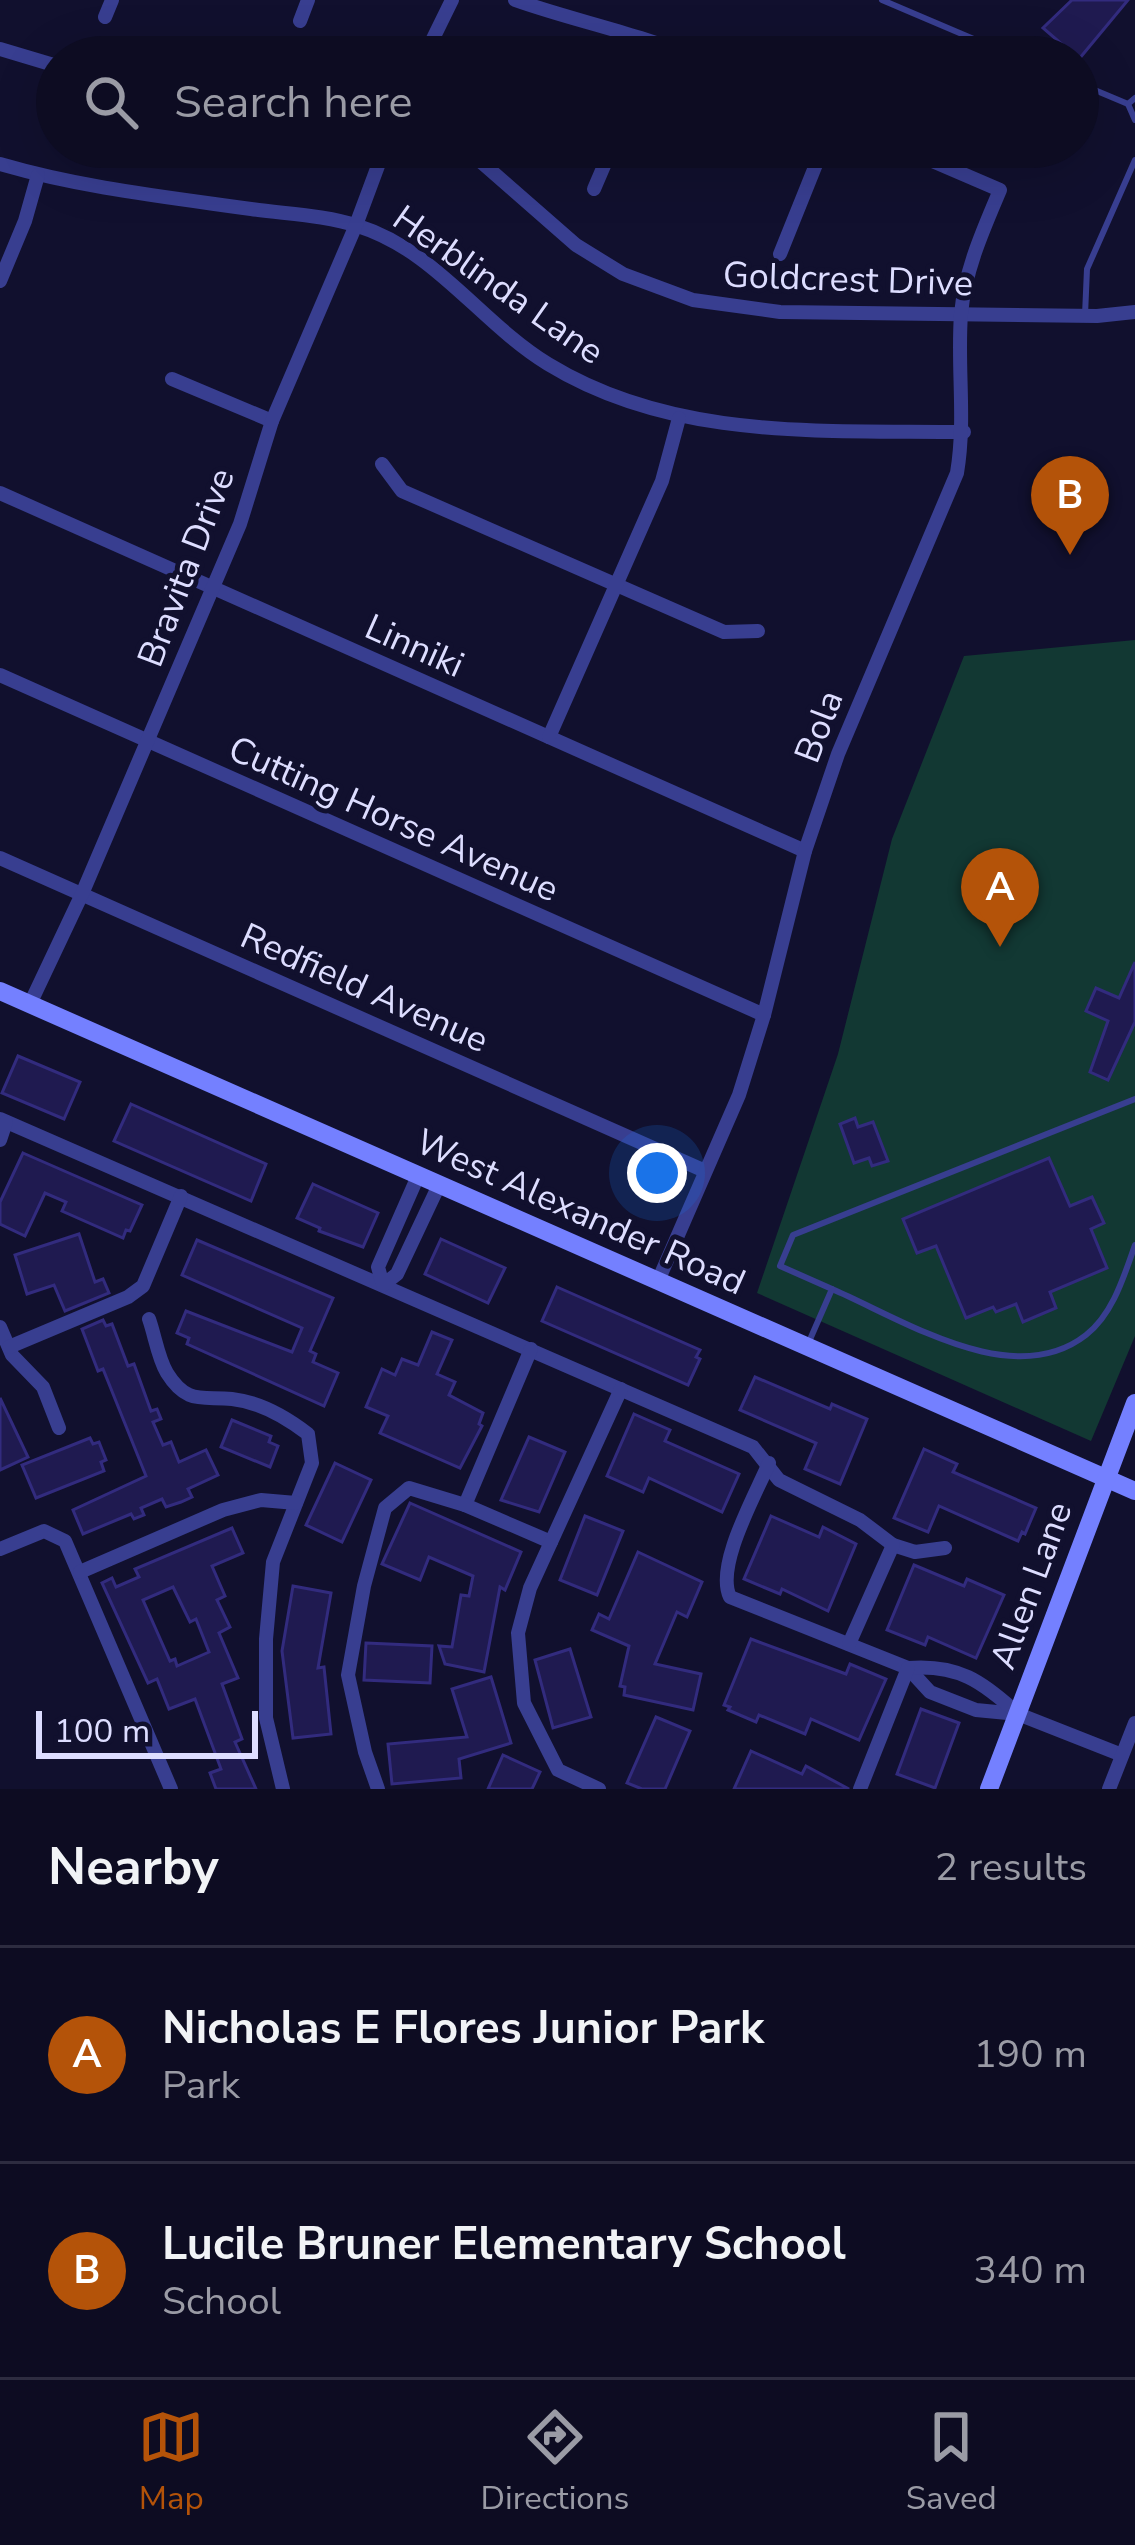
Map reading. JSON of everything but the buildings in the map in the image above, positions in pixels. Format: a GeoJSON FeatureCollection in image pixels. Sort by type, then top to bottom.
{"type":"FeatureCollection","features":[{"type":"Feature","properties":{"kind":"main road","name":"West Alexander Road"},"geometry":{"type":"LineString","coordinates":[[0,991],[1135,1491]]}},
{"type":"Feature","properties":{"kind":"main road","name":"Allen Lane"},"geometry":{"type":"LineString","coordinates":[[989,1789],[1135,1403]]}},
{"type":"Feature","properties":{"kind":"street"},"geometry":{"type":"LineString","coordinates":[[105,17],[112,0]]}},
{"type":"Feature","properties":{"kind":"street"},"geometry":{"type":"LineString","coordinates":[[300,21],[308,0]]}},
{"type":"Feature","properties":{"kind":"street"},"geometry":{"type":"LineString","coordinates":[[434,36],[452,0]]}},
{"type":"Feature","properties":{"kind":"street"},"geometry":{"type":"LineString","coordinates":[[515,0],[615,36]]}},
{"type":"Feature","properties":{"kind":"street"},"geometry":{"type":"LineString","coordinates":[[0,49],[36,60]]}},
{"type":"Feature","properties":{"kind":"street","name":"Herblinda Lane"},"geometry":{"type":"LineString","coordinates":[[0,164],[38,176],[356,225],[400,243],[429,264],[494,327],[548,364],[591,387],[679,418],[757,430],[964,432]]}},
{"type":"Feature","properties":{"kind":"street","name":"Bravita Drive"},"geometry":{"type":"LineString","coordinates":[[30,1004],[82,895],[240,524],[272,422],[377,168]]}},
{"type":"Feature","properties":{"kind":"street","name":"Goldcrest Drive"},"geometry":{"type":"LineString","coordinates":[[488,168],[576,245],[623,274],[693,300],[780,312],[1085,316],[1135,312]]}},
{"type":"Feature","properties":{"kind":"street"},"geometry":{"type":"LineString","coordinates":[[594,189],[603,168]]}},
{"type":"Feature","properties":{"kind":"street"},"geometry":{"type":"LineString","coordinates":[[780,254],[815,168]]}},
{"type":"Feature","properties":{"kind":"street","name":"Bola"},"geometry":{"type":"LineString","coordinates":[[658,1281],[739,1095],[806,851],[838,754],[948,498],[964,432],[962,314],[974,252],[1000,190],[949,168]]}},
{"type":"Feature","properties":{"kind":"street"},"geometry":{"type":"LineString","coordinates":[[0,281],[26,221],[38,176]]}},
{"type":"Feature","properties":{"kind":"street"},"geometry":{"type":"LineString","coordinates":[[172,379],[272,422]]}},
{"type":"Feature","properties":{"kind":"street"},"geometry":{"type":"LineString","coordinates":[[549,737],[662,481],[679,418]]}},
{"type":"Feature","properties":{"kind":"street"},"geometry":{"type":"LineString","coordinates":[[382,464],[402,491],[724,632],[758,631]]}},
{"type":"Feature","properties":{"kind":"street","name":"Linniki"},"geometry":{"type":"LineString","coordinates":[[0,493],[806,851]]}},
{"type":"Feature","properties":{"kind":"street","name":"Cutting Horse Avenue"},"geometry":{"type":"LineString","coordinates":[[0,675],[764,1015]]}},
{"type":"Feature","properties":{"kind":"street","name":"Redfield Avenue"},"geometry":{"type":"LineString","coordinates":[[0,858],[705,1172]]}},
{"type":"Feature","properties":{"kind":"street"},"geometry":{"type":"LineString","coordinates":[[0,1140],[3,1120],[181,1196],[753,1448],[778,1480],[860,1520],[893,1545],[915,1552],[945,1548]]}},
{"type":"Feature","properties":{"kind":"street"},"geometry":{"type":"LineString","coordinates":[[383,1285],[378,1267],[418,1176]]}},
{"type":"Feature","properties":{"kind":"street"},"geometry":{"type":"LineString","coordinates":[[383,1285],[398,1274],[439,1185]]}},
{"type":"Feature","properties":{"kind":"street"},"geometry":{"type":"LineString","coordinates":[[9,1347],[128,1297],[143,1286],[181,1196]]}},
{"type":"Feature","properties":{"kind":"street"},"geometry":{"type":"LineString","coordinates":[[149,1319],[166,1372],[187,1395],[233,1399],[281,1414],[308,1434],[312,1463],[273,1562],[266,1639],[266,1718],[283,1789]]}},
{"type":"Feature","properties":{"kind":"street"},"geometry":{"type":"LineString","coordinates":[[0,1327],[9,1347],[43,1388],[59,1428]]}},
{"type":"Feature","properties":{"kind":"street"},"geometry":{"type":"LineString","coordinates":[[465,1505],[531,1349]]}},
{"type":"Feature","properties":{"kind":"street"},"geometry":{"type":"LineString","coordinates":[[599,1789],[558,1769],[524,1703],[518,1634],[530,1588],[621,1389]]}},
{"type":"Feature","properties":{"kind":"street"},"geometry":{"type":"LineString","coordinates":[[769,1463],[729,1559],[723,1583],[730,1598],[908,1668],[930,1692],[976,1710],[1018,1714],[1122,1755]]}},
{"type":"Feature","properties":{"kind":"street"},"geometry":{"type":"LineString","coordinates":[[378,1789],[348,1675],[364,1586],[385,1508],[409,1488],[465,1505],[551,1542]]}},
{"type":"Feature","properties":{"kind":"street"},"geometry":{"type":"LineString","coordinates":[[80,1572],[223,1510],[261,1500],[296,1503]]}},
{"type":"Feature","properties":{"kind":"street"},"geometry":{"type":"LineString","coordinates":[[0,1549],[44,1531],[65,1541],[171,1789]]}},
{"type":"Feature","properties":{"kind":"street"},"geometry":{"type":"LineString","coordinates":[[849,1644],[893,1545]]}},
{"type":"Feature","properties":{"kind":"street"},"geometry":{"type":"LineString","coordinates":[[908,1668],[939,1666],[960,1674],[986,1685],[1018,1714]]}},
{"type":"Feature","properties":{"kind":"street"},"geometry":{"type":"LineString","coordinates":[[860,1789],[908,1668]]}},
{"type":"Feature","properties":{"kind":"street"},"geometry":{"type":"LineString","coordinates":[[1109,1789],[1135,1723]]}},
{"type":"Feature","properties":{"kind":"lane"},"geometry":{"type":"LineString","coordinates":[[882,0],[967,36]]}},
{"type":"Feature","properties":{"kind":"lane"},"geometry":{"type":"LineString","coordinates":[[1099,90],[1131,101],[1135,120]]}},
{"type":"Feature","properties":{"kind":"lane"},"geometry":{"type":"LineString","coordinates":[[1085,316],[1087,269],[1135,160]]}},
{"type":"Feature","properties":{"kind":"lane"},"geometry":{"type":"LineString","coordinates":[[1135,1099],[793,1234],[780,1266],[961,1347],[1020,1358],[1054,1352],[1087,1334],[1120,1286],[1135,1245]]}},
{"type":"Feature","properties":{"kind":"lane"},"geometry":{"type":"LineString","coordinates":[[395,1229],[415,1237]]}},
{"type":"Feature","properties":{"kind":"lane"},"geometry":{"type":"LineString","coordinates":[[807,1347],[832,1289]]}},
{"type":"Feature","properties":{"kind":"lane"},"geometry":{"type":"LineString","coordinates":[[950,1700],[960,1674]]}},
{"type":"Feature","properties":{"kind":"green space"},"geometry":{"type":"Polygon","coordinates":[[[1135,640],[1135,1336],[1091,1441],[757,1293],[838,1054],[892,839],[964,656],[1135,640]]]}},
{"type":"Feature","properties":{"kind":"place","name":"Lucile Bruner Elementary School"},"geometry":{"type":"Point","coordinates":[1070,555]}},
{"type":"Feature","properties":{"kind":"place","name":"Nicholas E Flores Junior Park"},"geometry":{"type":"Point","coordinates":[1000,947]}}]}
